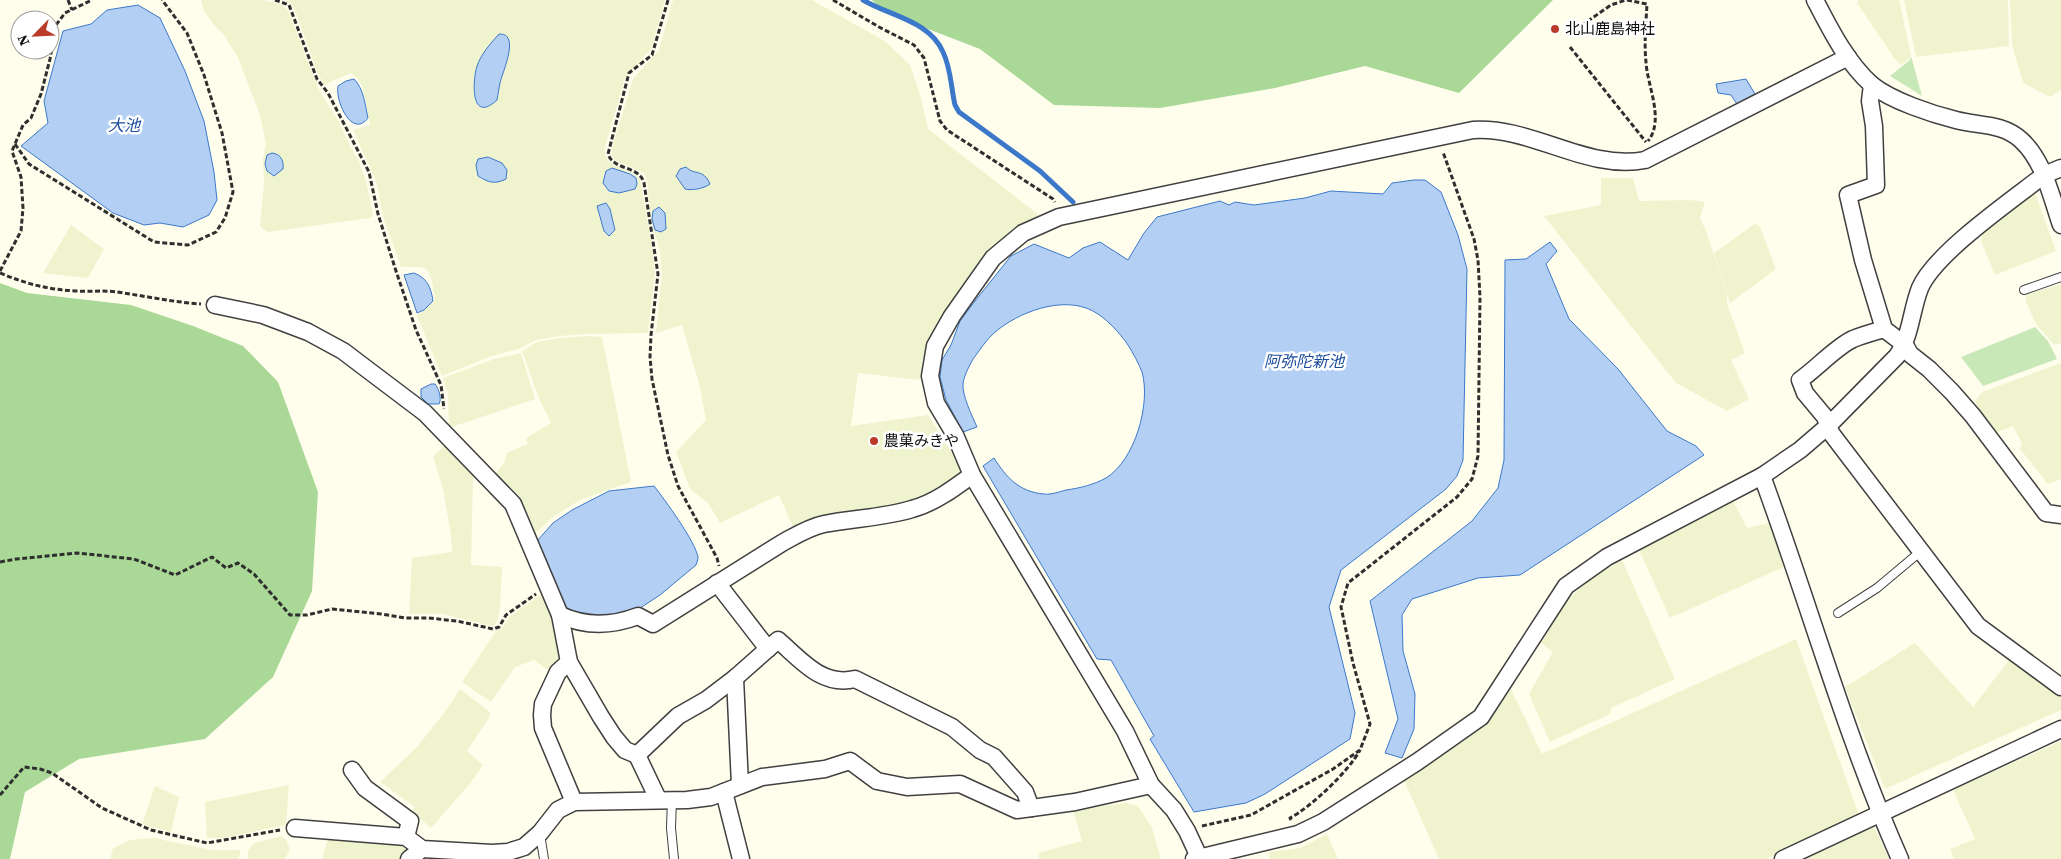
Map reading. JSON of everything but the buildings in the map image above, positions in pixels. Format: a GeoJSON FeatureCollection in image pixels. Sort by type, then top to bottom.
{"type":"FeatureCollection","features":[{"type":"Feature","properties":{"kind":"street"},"geometry":{"type":"LineString","coordinates":[[1815,0],[1848,57],[1872,85],[1892,97],[1957,120],[2004,129],[2020,138],[2031,150],[2044,175],[2061,225]]}},
{"type":"Feature","properties":{"kind":"street"},"geometry":{"type":"LineString","coordinates":[[1848,57],[1650,149],[1645,160],[1630,163],[1610,160],[1554,147],[1509,132],[1491,129],[1473,130],[1059,217],[1023,233],[993,258],[952,316],[935,346],[930,376],[936,404],[955,435],[972,475],[1125,731],[1151,785],[1174,810],[1198,859],[1298,834],[1323,822],[1418,762],[1481,717],[1566,586],[1607,557],[1762,476],[1800,450],[1828,426],[1887,368],[1905,345],[1920,287],[1940,260],[2044,175],[2061,168]]}},
{"type":"Feature","properties":{"kind":"street"},"geometry":{"type":"LineString","coordinates":[[1872,85],[1870,101],[1874,126],[1876,185],[1848,195],[1863,260],[1884,329],[1905,345],[1910,354],[1929,369],[1973,416],[2046,513],[2061,515]]}},
{"type":"Feature","properties":{"kind":"street"},"geometry":{"type":"LineString","coordinates":[[214,305],[263,315],[308,332],[343,351],[425,413],[513,504],[560,616],[569,662],[601,718],[625,750],[637,755],[665,799]]}},
{"type":"Feature","properties":{"kind":"street"},"geometry":{"type":"LineString","coordinates":[[1884,329],[1852,339],[1800,380],[1805,394],[1825,417],[1828,426],[1920,552],[1978,626],[2061,687]]}},
{"type":"Feature","properties":{"kind":"street"},"geometry":{"type":"LineString","coordinates":[[560,616],[576,622],[599,625],[622,622],[638,616],[653,624],[803,532],[822,524],[886,515],[913,509],[942,496],[972,475]]}},
{"type":"Feature","properties":{"kind":"street"},"geometry":{"type":"LineString","coordinates":[[1762,476],[1786,540],[1859,758],[1900,859]]}},
{"type":"Feature","properties":{"kind":"street"},"geometry":{"type":"LineString","coordinates":[[717,583],[768,649]]}},
{"type":"Feature","properties":{"kind":"street"},"geometry":{"type":"LineString","coordinates":[[637,755],[678,716],[706,700],[736,678],[778,640],[815,673],[841,682],[855,678],[952,727],[980,750],[994,757],[1025,792],[1031,808]]}},
{"type":"Feature","properties":{"kind":"street"},"geometry":{"type":"LineString","coordinates":[[569,662],[558,672],[544,704],[542,715],[543,728],[568,783],[574,802]]}},
{"type":"Feature","properties":{"kind":"street"},"geometry":{"type":"LineString","coordinates":[[736,678],[740,785]]}},
{"type":"Feature","properties":{"kind":"street"},"geometry":{"type":"LineString","coordinates":[[1783,859],[2061,729]]}},
{"type":"Feature","properties":{"kind":"street"},"geometry":{"type":"LineString","coordinates":[[352,770],[365,788],[410,821],[406,837],[416,854],[508,852],[524,847],[540,833],[558,810],[574,802],[711,797],[762,777],[825,769],[850,761],[877,781],[907,787],[960,784],[1017,810],[1075,802],[1151,785]]}},
{"type":"Feature","properties":{"kind":"street"},"geometry":{"type":"LineString","coordinates":[[724,792],[741,859]]}},
{"type":"Feature","properties":{"kind":"street"},"geometry":{"type":"LineString","coordinates":[[295,828],[406,837]]}},
{"type":"Feature","properties":{"kind":"lane"},"geometry":{"type":"LineString","coordinates":[[2024,290],[2061,277]]}},
{"type":"Feature","properties":{"kind":"lane"},"geometry":{"type":"LineString","coordinates":[[1838,614],[1877,588],[1920,552]]}},
{"type":"Feature","properties":{"kind":"lane"},"geometry":{"type":"LineString","coordinates":[[665,799],[671,828],[674,859]]}},
{"type":"Feature","properties":{"kind":"lane"},"geometry":{"type":"LineString","coordinates":[[540,833],[544,859]]}},
{"type":"Feature","properties":{"kind":"path"},"geometry":{"type":"LineString","coordinates":[[68,0],[72,10]]}},
{"type":"Feature","properties":{"kind":"path"},"geometry":{"type":"LineString","coordinates":[[92,0],[65,13],[56,25],[41,94],[31,118],[23,125],[12,151],[22,177],[23,208],[21,231],[0,272],[24,283],[44,288],[78,291],[115,291],[167,301],[214,305]]}},
{"type":"Feature","properties":{"kind":"path"},"geometry":{"type":"LineString","coordinates":[[15,144],[29,164],[154,242],[188,246],[216,232],[225,218],[233,192],[222,133],[204,75],[187,33],[162,0]]}},
{"type":"Feature","properties":{"kind":"path"},"geometry":{"type":"LineString","coordinates":[[275,0],[289,5],[317,79],[328,93],[369,172],[378,214],[396,271],[416,330],[441,385],[444,400],[441,430]]}},
{"type":"Feature","properties":{"kind":"path"},"geometry":{"type":"LineString","coordinates":[[668,0],[652,55],[629,73],[608,154],[612,162],[636,172],[642,177],[644,183],[658,274],[651,335],[652,379],[668,455],[678,486],[717,558],[721,571],[717,583]]}},
{"type":"Feature","properties":{"kind":"path"},"geometry":{"type":"LineString","coordinates":[[833,0],[879,27],[914,44],[924,58],[940,121],[947,130],[1054,199],[1059,217]]}},
{"type":"Feature","properties":{"kind":"path"},"geometry":{"type":"LineString","coordinates":[[1569,34],[1611,5],[1626,0],[1647,4],[1646,64],[1655,106],[1650,149]]}},
{"type":"Feature","properties":{"kind":"path"},"geometry":{"type":"LineString","coordinates":[[1570,48],[1650,149]]}},
{"type":"Feature","properties":{"kind":"path"},"geometry":{"type":"LineString","coordinates":[[1298,834],[1290,818],[1301,812],[1354,763],[1370,724],[1352,664],[1341,607],[1348,583],[1457,497],[1472,479],[1478,456],[1480,297],[1478,260],[1474,239],[1448,165]]}},
{"type":"Feature","properties":{"kind":"path"},"geometry":{"type":"LineString","coordinates":[[0,562],[77,553],[134,559],[175,575],[212,557],[226,568],[238,563],[254,574],[290,614],[307,615],[332,609],[405,618],[457,621],[493,630],[499,627],[506,615],[546,586]]}},
{"type":"Feature","properties":{"kind":"path"},"geometry":{"type":"LineString","coordinates":[[1199,827],[1251,815],[1333,769],[1360,750]]}},
{"type":"Feature","properties":{"kind":"path"},"geometry":{"type":"LineString","coordinates":[[0,796],[24,768],[40,769],[52,774],[102,808],[151,830],[207,843],[295,828]]}},
{"type":"Feature","properties":{"kind":"green space"},"geometry":{"type":"Polygon","coordinates":[[[201,0],[263,0],[283,5],[288,10],[319,90],[339,122],[359,161],[366,181],[373,215],[370,218],[268,232],[260,226],[264,183],[263,158],[266,144],[260,115],[238,58],[224,35],[204,11],[201,0]]]}},
{"type":"Feature","properties":{"kind":"green space"},"geometry":{"type":"Polygon","coordinates":[[[285,0],[665,0],[651,49],[625,78],[605,147],[605,155],[609,162],[636,175],[640,179],[655,272],[648,333],[587,334],[536,340],[519,349],[492,356],[442,376],[417,316],[435,301],[432,281],[427,269],[401,267],[384,220],[376,181],[353,130],[370,125],[363,88],[357,78],[351,73],[324,85],[317,72],[296,13],[291,4],[285,0]]]}},
{"type":"Feature","properties":{"kind":"green space"},"geometry":{"type":"Polygon","coordinates":[[[673,0],[812,0],[886,42],[910,65],[920,94],[928,129],[1039,215],[1002,240],[973,273],[929,338],[922,361],[920,380],[858,373],[851,426],[928,415],[956,459],[962,474],[920,501],[835,516],[794,529],[779,495],[720,523],[708,503],[690,489],[676,452],[706,420],[700,387],[682,325],[656,333],[662,273],[660,252],[650,215],[647,180],[644,173],[616,161],[612,156],[612,148],[633,79],[659,50],[673,0]]]}},
{"type":"Feature","properties":{"kind":"green space"},"geometry":{"type":"Polygon","coordinates":[[[872,0],[1553,0],[1459,93],[1365,66],[1275,88],[1160,108],[1054,105],[980,49],[884,12],[872,0]]]}},
{"type":"Feature","properties":{"kind":"green space"},"geometry":{"type":"Polygon","coordinates":[[[1859,0],[1899,0],[1911,55],[1901,65],[1857,3],[1859,0]]]}},
{"type":"Feature","properties":{"kind":"green space"},"geometry":{"type":"Polygon","coordinates":[[[1904,0],[2008,0],[2009,46],[1916,57],[1904,0]]]}},
{"type":"Feature","properties":{"kind":"green space"},"geometry":{"type":"Polygon","coordinates":[[[2010,0],[2061,0],[2061,90],[2050,97],[2023,83],[2012,45],[2010,0]]]}},
{"type":"Feature","properties":{"kind":"green space"},"geometry":{"type":"Polygon","coordinates":[[[1911,56],[1922,96],[1890,76],[1910,60],[1911,56]]]}},
{"type":"Feature","properties":{"kind":"green space"},"geometry":{"type":"Polygon","coordinates":[[[1601,178],[1633,178],[1639,201],[1690,200],[1705,202],[1700,218],[1727,294],[1727,304],[1745,353],[1731,360],[1749,399],[1727,411],[1676,383],[1544,216],[1601,205],[1601,178]]]}},
{"type":"Feature","properties":{"kind":"green space"},"geometry":{"type":"Polygon","coordinates":[[[2035,193],[2056,251],[1995,275],[1981,241],[1982,234],[2035,193]]]}},
{"type":"Feature","properties":{"kind":"green space"},"geometry":{"type":"Polygon","coordinates":[[[1756,223],[1760,227],[1776,269],[1730,303],[1714,253],[1756,223]]]}},
{"type":"Feature","properties":{"kind":"green space"},"geometry":{"type":"Polygon","coordinates":[[[71,225],[104,249],[88,278],[43,273],[71,225]]]}},
{"type":"Feature","properties":{"kind":"green space"},"geometry":{"type":"Polygon","coordinates":[[[0,283],[27,293],[131,305],[193,326],[243,346],[278,382],[318,492],[312,591],[273,677],[205,739],[79,759],[25,792],[10,859],[0,859],[0,283]]]}},
{"type":"Feature","properties":{"kind":"green space"},"geometry":{"type":"Polygon","coordinates":[[[2061,284],[2061,343],[2054,345],[2036,324],[2026,302],[2026,295],[2061,284]]]}},
{"type":"Feature","properties":{"kind":"green space"},"geometry":{"type":"Polygon","coordinates":[[[2035,327],[2048,341],[2057,359],[1983,386],[1961,357],[2035,327]]]}},
{"type":"Feature","properties":{"kind":"green space"},"geometry":{"type":"Polygon","coordinates":[[[588,336],[602,337],[631,482],[582,499],[554,516],[532,536],[494,475],[504,463],[507,453],[528,444],[526,438],[551,423],[538,396],[522,351],[537,342],[588,336]]]}},
{"type":"Feature","properties":{"kind":"green space"},"geometry":{"type":"Polygon","coordinates":[[[521,353],[535,399],[449,428],[448,393],[443,378],[494,359],[521,353]]]}},
{"type":"Feature","properties":{"kind":"green space"},"geometry":{"type":"Polygon","coordinates":[[[2061,363],[2061,479],[2048,484],[2020,449],[2022,444],[2013,426],[1993,434],[1987,427],[1975,401],[1982,392],[2061,363]]]}},
{"type":"Feature","properties":{"kind":"green space"},"geometry":{"type":"Polygon","coordinates":[[[447,444],[477,473],[473,479],[471,565],[502,567],[500,610],[496,624],[492,626],[442,614],[409,614],[412,558],[452,552],[443,489],[433,456],[447,444]]]}},
{"type":"Feature","properties":{"kind":"green space"},"geometry":{"type":"Polygon","coordinates":[[[1732,499],[1747,528],[1769,523],[1784,567],[1670,618],[1639,550],[1732,499]]]}},
{"type":"Feature","properties":{"kind":"green space"},"geometry":{"type":"Polygon","coordinates":[[[1622,560],[1675,679],[1611,708],[1610,714],[1550,742],[1529,694],[1553,652],[1541,643],[1564,605],[1587,580],[1622,560]]]}},
{"type":"Feature","properties":{"kind":"green space"},"geometry":{"type":"Polygon","coordinates":[[[543,593],[554,615],[563,659],[548,670],[534,660],[515,667],[491,702],[462,682],[496,631],[504,626],[509,617],[543,593]]]}},
{"type":"Feature","properties":{"kind":"green space"},"geometry":{"type":"Polygon","coordinates":[[[1796,639],[1859,815],[1766,859],[1439,859],[1403,778],[1471,735],[1511,689],[1542,754],[1796,639]]]}},
{"type":"Feature","properties":{"kind":"green space"},"geometry":{"type":"Polygon","coordinates":[[[1915,643],[1973,707],[2012,656],[2061,692],[2061,710],[1885,789],[1845,687],[1915,643]]]}},
{"type":"Feature","properties":{"kind":"green space"},"geometry":{"type":"Polygon","coordinates":[[[460,689],[490,712],[489,718],[467,751],[483,765],[468,786],[431,828],[412,812],[415,807],[380,782],[416,748],[445,712],[460,689]]]}},
{"type":"Feature","properties":{"kind":"green space"},"geometry":{"type":"Polygon","coordinates":[[[2061,741],[2061,859],[1954,859],[1950,849],[1975,839],[1953,790],[2061,741]]]}},
{"type":"Feature","properties":{"kind":"green space"},"geometry":{"type":"Polygon","coordinates":[[[289,785],[286,825],[223,838],[207,838],[205,802],[289,785]]]}},
{"type":"Feature","properties":{"kind":"green space"},"geometry":{"type":"Polygon","coordinates":[[[155,786],[179,797],[171,832],[142,824],[155,786]]]}},
{"type":"Feature","properties":{"kind":"green space"},"geometry":{"type":"Polygon","coordinates":[[[1126,803],[1138,806],[1152,828],[1161,859],[1039,859],[1038,853],[1082,841],[1073,810],[1126,803]]]}},
{"type":"Feature","properties":{"kind":"green space"},"geometry":{"type":"Polygon","coordinates":[[[1874,826],[1889,859],[1802,859],[1874,826]]]}},
{"type":"Feature","properties":{"kind":"green space"},"geometry":{"type":"Polygon","coordinates":[[[1327,834],[1338,859],[1270,859],[1269,852],[1300,848],[1327,834]]]}},
{"type":"Feature","properties":{"kind":"green space"},"geometry":{"type":"Polygon","coordinates":[[[281,836],[286,840],[290,849],[285,859],[248,859],[248,851],[254,843],[281,836]]]}},
{"type":"Feature","properties":{"kind":"green space"},"geometry":{"type":"Polygon","coordinates":[[[329,836],[404,845],[411,848],[404,859],[322,859],[329,836]]]}},
{"type":"Feature","properties":{"kind":"green space"},"geometry":{"type":"Polygon","coordinates":[[[154,838],[211,850],[241,850],[238,859],[110,859],[113,848],[130,840],[154,838]]]}},
{"type":"Feature","properties":{"kind":"water","name":"大池"},"geometry":{"type":"Polygon","coordinates":[[[138,5],[160,18],[185,71],[204,121],[214,172],[217,200],[209,215],[183,227],[160,223],[144,225],[113,213],[21,146],[48,123],[44,101],[55,60],[60,60],[60,42],[63,31],[91,24],[107,10],[138,5]]]}},
{"type":"Feature","properties":{"kind":"water"},"geometry":{"type":"Polygon","coordinates":[[[499,34],[505,35],[509,40],[509,54],[497,100],[488,106],[482,107],[475,98],[475,73],[484,53],[499,34]]]}},
{"type":"Feature","properties":{"kind":"water"},"geometry":{"type":"Polygon","coordinates":[[[354,79],[362,92],[368,118],[362,123],[356,124],[346,115],[338,93],[338,86],[354,79]]]}},
{"type":"Feature","properties":{"kind":"water"},"geometry":{"type":"Polygon","coordinates":[[[1746,79],[1755,94],[1737,104],[1731,95],[1718,93],[1716,84],[1746,79]]]}},
{"type":"Feature","properties":{"kind":"water"},"geometry":{"type":"Polygon","coordinates":[[[272,153],[280,156],[283,163],[283,169],[274,176],[267,171],[265,164],[267,155],[272,153]]]}},
{"type":"Feature","properties":{"kind":"water"},"geometry":{"type":"Polygon","coordinates":[[[488,157],[502,163],[507,170],[506,179],[491,182],[478,176],[476,165],[478,159],[488,157]]]}},
{"type":"Feature","properties":{"kind":"water"},"geometry":{"type":"Polygon","coordinates":[[[686,167],[705,176],[710,184],[698,189],[685,189],[676,176],[680,169],[686,167]]]}},
{"type":"Feature","properties":{"kind":"water"},"geometry":{"type":"Polygon","coordinates":[[[612,168],[636,178],[637,184],[635,189],[619,193],[609,191],[603,183],[606,171],[612,168]]]}},
{"type":"Feature","properties":{"kind":"water","name":"阿弥陀新池"},"geometry":{"type":"Polygon","coordinates":[[[1425,180],[1441,192],[1458,235],[1467,269],[1463,460],[1457,476],[1446,489],[1341,570],[1329,607],[1355,713],[1350,739],[1265,794],[1246,803],[1194,812],[1150,739],[1154,736],[1111,660],[1097,659],[983,466],[994,458],[1003,471],[1020,487],[1035,493],[1044,494],[1081,487],[1106,478],[1116,470],[1133,445],[1142,415],[1144,385],[1142,372],[1134,355],[1117,331],[1103,318],[1081,306],[1055,305],[1015,318],[994,333],[986,342],[973,359],[964,377],[964,394],[977,427],[963,432],[946,400],[940,377],[942,360],[951,345],[960,321],[975,301],[1011,256],[1034,244],[1069,258],[1083,248],[1100,242],[1128,260],[1144,233],[1157,217],[1220,201],[1229,205],[1235,202],[1254,205],[1305,198],[1331,191],[1383,194],[1392,183],[1425,180]]]}},
{"type":"Feature","properties":{"kind":"water"},"geometry":{"type":"Polygon","coordinates":[[[606,203],[610,209],[615,230],[609,236],[604,231],[597,206],[606,203]]]}},
{"type":"Feature","properties":{"kind":"water"},"geometry":{"type":"Polygon","coordinates":[[[659,207],[665,213],[666,229],[661,232],[655,230],[652,219],[653,211],[659,207]]]}},
{"type":"Feature","properties":{"kind":"water"},"geometry":{"type":"Polygon","coordinates":[[[1550,242],[1557,251],[1546,264],[1569,319],[1618,369],[1667,431],[1696,446],[1704,455],[1520,575],[1478,578],[1412,599],[1402,615],[1403,651],[1415,694],[1414,729],[1402,758],[1385,753],[1398,719],[1370,601],[1472,521],[1498,488],[1504,460],[1505,260],[1526,259],[1550,242]]]}},
{"type":"Feature","properties":{"kind":"water"},"geometry":{"type":"Polygon","coordinates":[[[414,273],[428,284],[433,301],[424,310],[417,313],[404,275],[414,273]]]}},
{"type":"Feature","properties":{"kind":"water"},"geometry":{"type":"Polygon","coordinates":[[[435,384],[439,391],[439,404],[428,404],[421,397],[421,389],[435,384]]]}},
{"type":"Feature","properties":{"kind":"water"},"geometry":{"type":"Polygon","coordinates":[[[654,486],[679,521],[696,550],[698,560],[696,565],[660,595],[631,614],[583,618],[569,612],[553,586],[537,541],[553,523],[572,510],[609,491],[654,486]]]}},
{"type":"Feature","properties":{"kind":"waterway"},"geometry":{"type":"LineString","coordinates":[[863,0],[908,20],[929,33],[937,42],[946,58],[955,105],[959,112],[1040,171],[1073,202]]}},
{"type":"Feature","properties":{"kind":"place","name":"北山鹿島神社"},"geometry":{"type":"Point","coordinates":[1555,29]}},
{"type":"Feature","properties":{"kind":"place","name":"農菓みきや"},"geometry":{"type":"Point","coordinates":[874,441]}}]}
